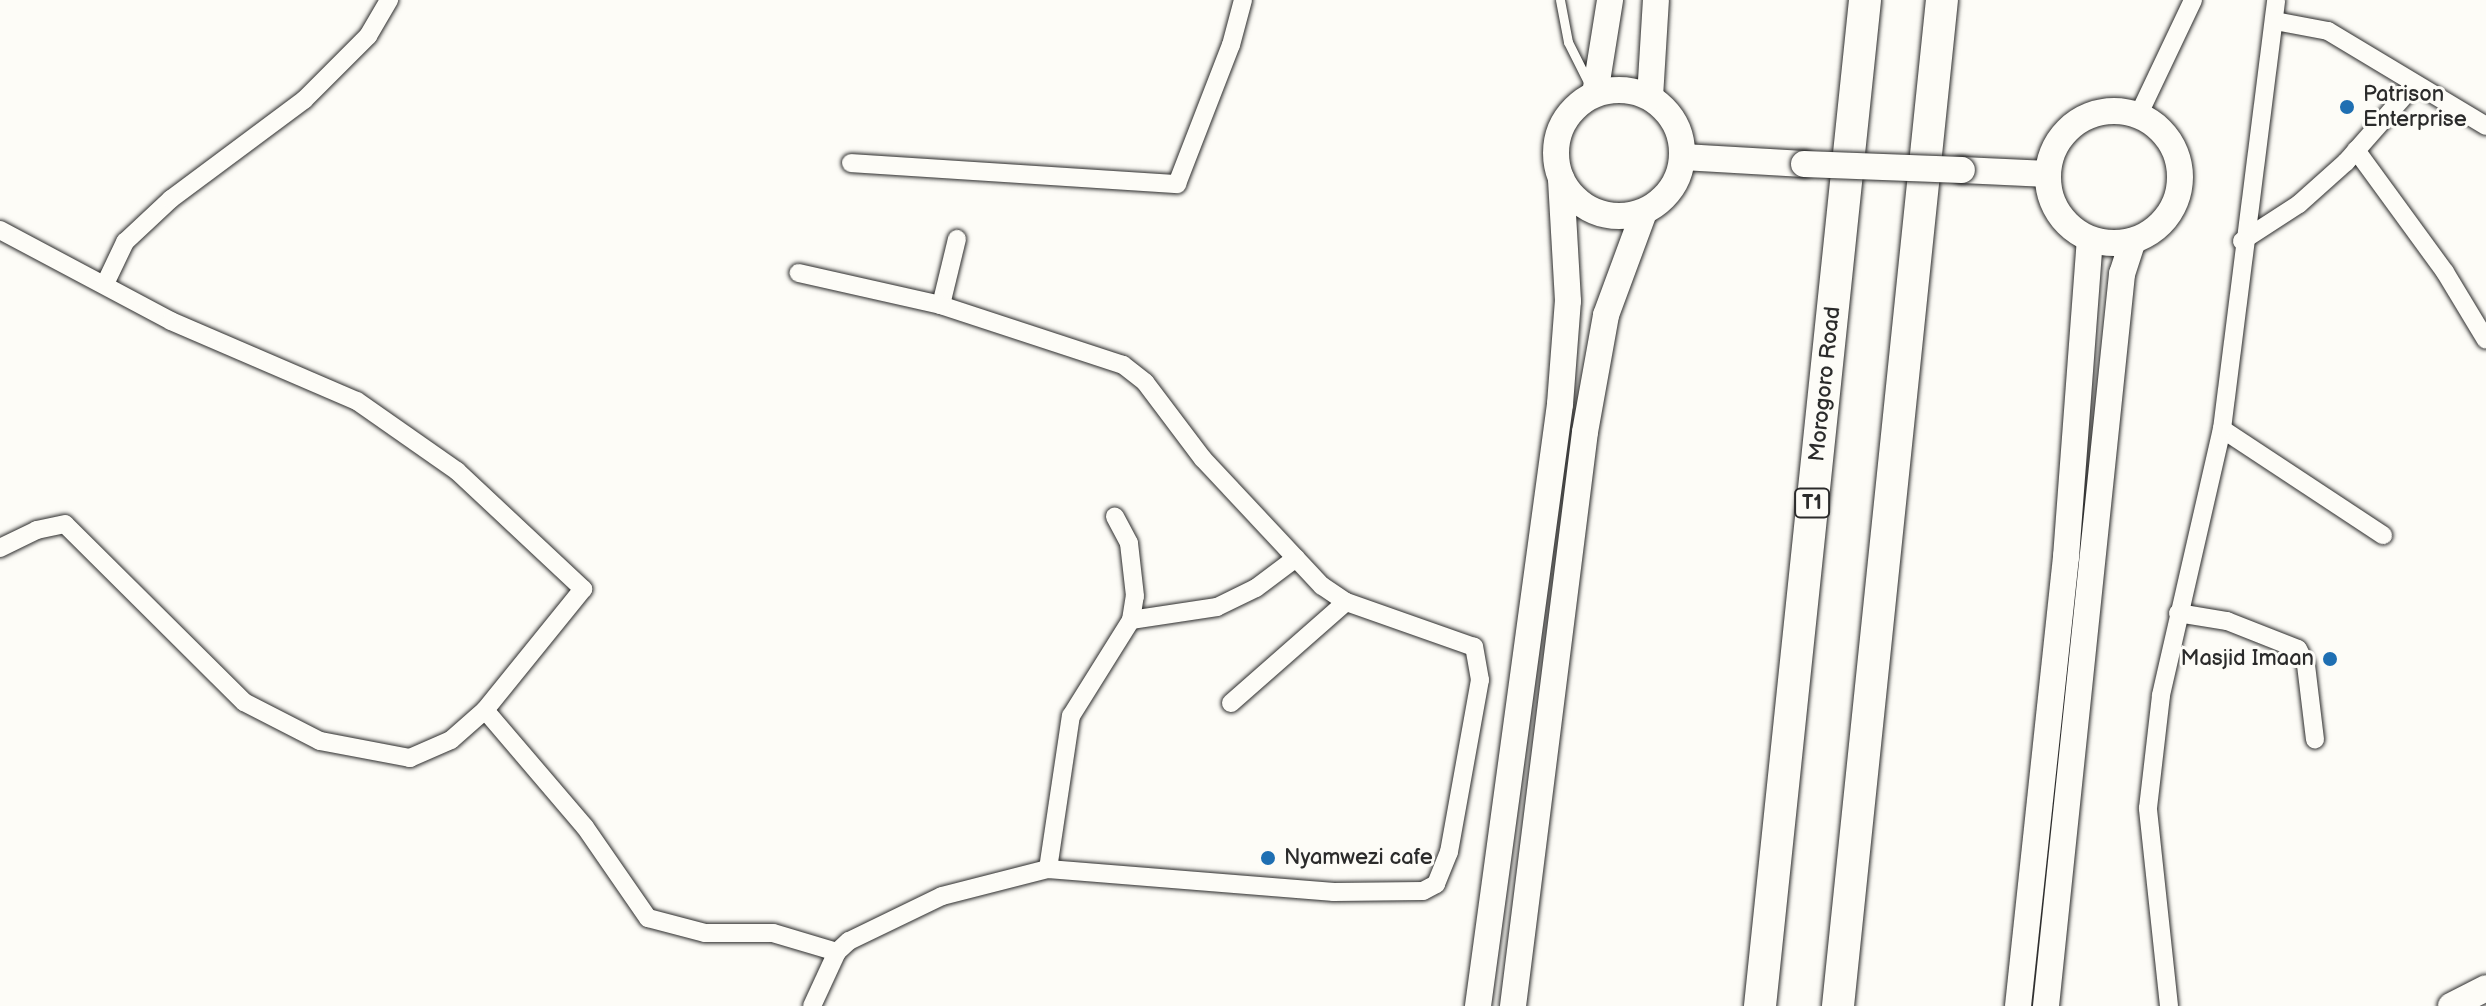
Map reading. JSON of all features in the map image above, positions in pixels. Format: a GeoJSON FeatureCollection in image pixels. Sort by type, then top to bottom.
{"type":"FeatureCollection","features":[{"type":"Feature","properties":{"kind":"highway","name":"Morogoro Road"},"geometry":{"type":"LineString","coordinates":[[1760,1006],[1865,0]]}},
{"type":"Feature","properties":{"kind":"highway"},"geometry":{"type":"LineString","coordinates":[[1838,1006],[1942,0]]}},
{"type":"Feature","properties":{"kind":"street"},"geometry":{"type":"LineString","coordinates":[[105,284],[125,242],[171,199],[304,100],[368,36],[389,0]]}},
{"type":"Feature","properties":{"kind":"street"},"geometry":{"type":"LineString","coordinates":[[851,163],[1177,184],[1243,0]]}},
{"type":"Feature","properties":{"kind":"street"},"geometry":{"type":"LineString","coordinates":[[1595,94],[1610,0]]}},
{"type":"Feature","properties":{"kind":"street"},"geometry":{"type":"LineString","coordinates":[[1650,97],[1656,0]]}},
{"type":"Feature","properties":{"kind":"street"},"geometry":{"type":"LineString","coordinates":[[2138,116],[2193,0]]}},
{"type":"Feature","properties":{"kind":"street"},"geometry":{"type":"LineString","coordinates":[[2169,1006],[2148,808],[2161,695],[2222,429],[2242,241],[2276,0]]}},
{"type":"Feature","properties":{"kind":"street"},"geometry":{"type":"LineString","coordinates":[[2275,21],[2328,31],[2486,126]]}},
{"type":"Feature","properties":{"kind":"street"},"geometry":{"type":"LineString","coordinates":[[2242,241],[2299,204],[2356,150],[2414,85]]}},
{"type":"Feature","properties":{"kind":"street"},"geometry":{"type":"LineString","coordinates":[[1478,1006],[1560,404],[1568,301],[1558,136],[1572,111],[1595,94],[1623,90],[1650,97],[1678,129],[1683,157],[1667,196],[1644,212],[1602,215],[1577,201],[1561,178]]}},
{"type":"Feature","properties":{"kind":"street"},"geometry":{"type":"LineString","coordinates":[[2046,1006],[2122,274],[2133,241],[2168,215],[2179,173],[2171,144],[2138,116],[2108,112],[2078,122],[2057,144],[2048,174],[2059,214],[2090,240],[2133,241]]}},
{"type":"Feature","properties":{"kind":"street"},"geometry":{"type":"LineString","coordinates":[[2356,150],[2445,272],[2486,340]]}},
{"type":"Feature","properties":{"kind":"street"},"geometry":{"type":"LineString","coordinates":[[1683,157],[2048,174]]}},
{"type":"Feature","properties":{"kind":"street"},"geometry":{"type":"LineString","coordinates":[[1513,1006],[1585,432],[1606,315],[1644,212]]}},
{"type":"Feature","properties":{"kind":"street"},"geometry":{"type":"LineString","coordinates":[[0,230],[171,321],[357,401],[457,471],[582,586],[577,603],[485,710],[451,740],[423,756],[397,757],[320,741],[232,692],[71,527],[57,523],[0,548]]}},
{"type":"Feature","properties":{"kind":"street"},"geometry":{"type":"LineString","coordinates":[[941,305],[957,239]]}},
{"type":"Feature","properties":{"kind":"street"},"geometry":{"type":"LineString","coordinates":[[2018,1006],[2066,557],[2090,240]]}},
{"type":"Feature","properties":{"kind":"street"},"geometry":{"type":"LineString","coordinates":[[799,273],[941,305],[1059,340],[1135,372],[1203,459],[1296,558],[1346,602],[1440,631],[1474,647],[1479,661],[1449,852],[1436,884],[1423,891],[1334,892],[1048,869],[942,896],[849,941],[837,952],[812,1006]]}},
{"type":"Feature","properties":{"kind":"street"},"geometry":{"type":"LineString","coordinates":[[2222,429],[2383,535]]}},
{"type":"Feature","properties":{"kind":"street"},"geometry":{"type":"LineString","coordinates":[[1048,869],[1071,716],[1131,620],[1129,543],[1115,517]]}},
{"type":"Feature","properties":{"kind":"street"},"geometry":{"type":"LineString","coordinates":[[1131,620],[1217,607],[1256,588],[1296,558]]}},
{"type":"Feature","properties":{"kind":"street"},"geometry":{"type":"LineString","coordinates":[[1231,703],[1346,602]]}},
{"type":"Feature","properties":{"kind":"street"},"geometry":{"type":"LineString","coordinates":[[2178,613],[2227,621],[2298,649],[2306,665],[2315,739]]}},
{"type":"Feature","properties":{"kind":"street"},"geometry":{"type":"LineString","coordinates":[[485,710],[585,827],[648,918],[705,933],[773,933],[837,952]]}},
{"type":"Feature","properties":{"kind":"street"},"geometry":{"type":"LineString","coordinates":[[2451,1006],[2486,988]]}},
{"type":"Feature","properties":{"kind":"lane"},"geometry":{"type":"LineString","coordinates":[[1560,0],[1568,42],[1595,94]]}},
{"type":"Feature","properties":{"kind":"place","name":"Patrison Enterprise"},"geometry":{"type":"Point","coordinates":[2347,107]}},
{"type":"Feature","properties":{"kind":"place","name":"Masjid Imaan"},"geometry":{"type":"Point","coordinates":[2330,659]}},
{"type":"Feature","properties":{"kind":"place","name":"Nyamwezi cafe"},"geometry":{"type":"Point","coordinates":[1268,858]}}]}
